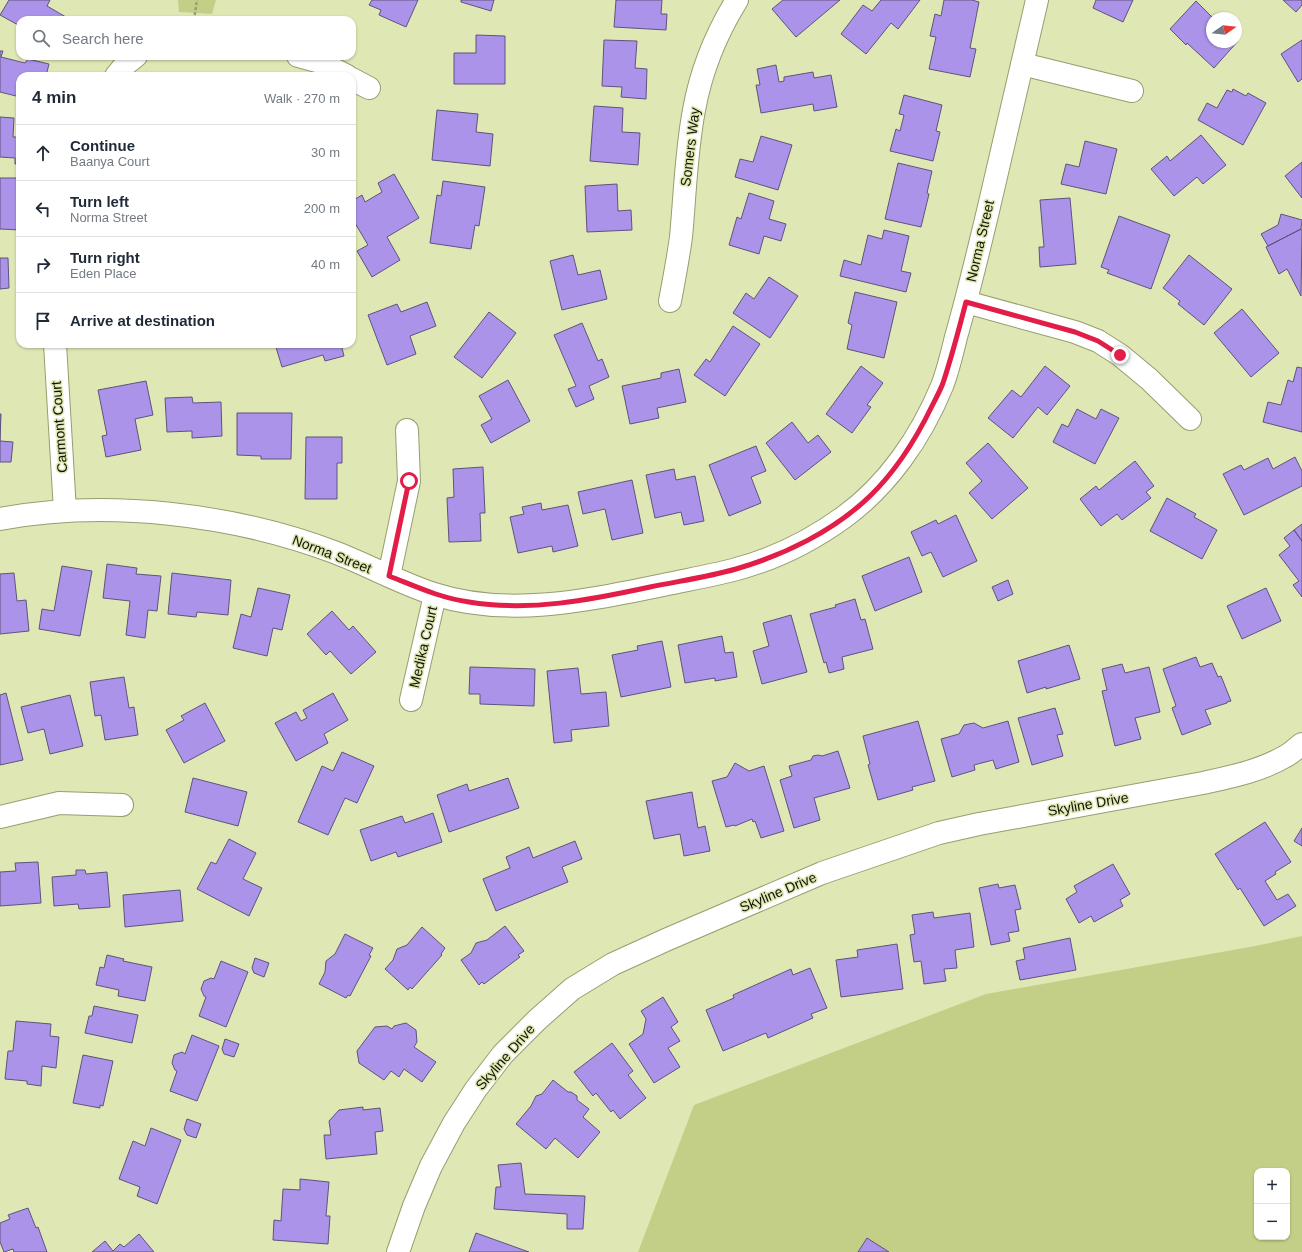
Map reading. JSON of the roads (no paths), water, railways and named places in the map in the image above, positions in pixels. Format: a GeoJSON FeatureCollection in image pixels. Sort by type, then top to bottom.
{"type":"FeatureCollection","features":[{"type":"Feature","properties":{"kind":"street","name":"Somers Way"},"geometry":{"type":"LineString","coordinates":[[670,301],[680,239],[689,141],[694,109],[702,75],[712,48],[726,17],[737,0]]}},
{"type":"Feature","properties":{"kind":"street","name":"Norma Street"},"geometry":{"type":"LineString","coordinates":[[0,519],[65,511],[110,510],[178,514],[224,521],[296,540],[335,553],[435,595],[469,602],[509,606],[581,601],[735,569],[770,558],[797,546],[843,518],[870,496],[894,469],[912,444],[943,384],[966,302],[1038,0]]}},
{"type":"Feature","properties":{"kind":"street"},"geometry":{"type":"LineString","coordinates":[[119,72],[131,60]]}},
{"type":"Feature","properties":{"kind":"street"},"geometry":{"type":"LineString","coordinates":[[313,60],[339,72]]}},
{"type":"Feature","properties":{"kind":"street"},"geometry":{"type":"LineString","coordinates":[[1022,64],[1132,91]]}},
{"type":"Feature","properties":{"kind":"street"},"geometry":{"type":"LineString","coordinates":[[966,302],[1075,332],[1098,341],[1120,355],[1149,379],[1190,419]]}},
{"type":"Feature","properties":{"kind":"street","name":"Carmont Court"},"geometry":{"type":"LineString","coordinates":[[55,348],[65,511]]}},
{"type":"Feature","properties":{"kind":"street"},"geometry":{"type":"LineString","coordinates":[[389,576],[409,481],[407,430]]}},
{"type":"Feature","properties":{"kind":"street","name":"Medika Court"},"geometry":{"type":"LineString","coordinates":[[411,700],[435,595]]}},
{"type":"Feature","properties":{"kind":"street","name":"Skyline Drive"},"geometry":{"type":"LineString","coordinates":[[398,1252],[414,1206],[431,1166],[454,1124],[476,1090],[503,1054],[537,1020],[572,989],[614,964],[668,939],[822,873],[939,833],[979,824],[1203,783],[1236,775],[1284,757],[1302,744]]}},
{"type":"Feature","properties":{"kind":"street"},"geometry":{"type":"LineString","coordinates":[[0,817],[59,803],[122,805]]}}]}
